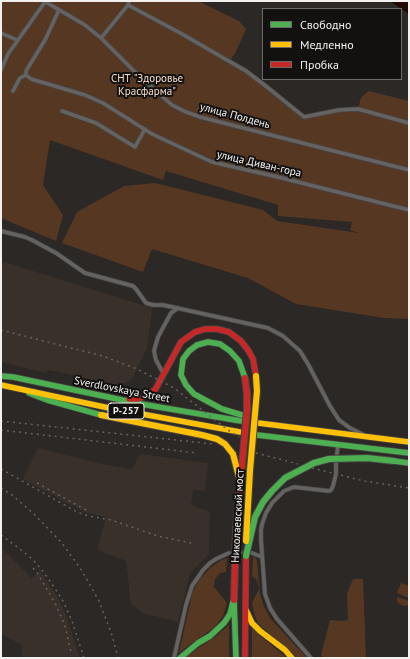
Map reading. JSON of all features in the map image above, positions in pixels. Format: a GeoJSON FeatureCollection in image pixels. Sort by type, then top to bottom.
{"type":"FeatureCollection","features":[{"type":"Feature","properties":{"kind":"main road","name":"Николаевский мост"},"geometry":{"type":"LineString","coordinates":[[113,399],[138,399],[146,396],[154,390],[181,342],[195,332],[205,329],[217,329],[229,332],[241,341],[253,359],[257,391],[250,470],[246,556],[245,658]]}},
{"type":"Feature","properties":{"kind":"main road","name":"Николаевский мост"},"geometry":{"type":"LineString","coordinates":[[236,658],[234,600],[236,530],[247,410],[245,378],[239,361],[230,351],[220,344],[208,342],[198,345],[189,351],[183,359],[181,375],[186,385],[194,394],[241,418]]}},
{"type":"Feature","properties":{"kind":"main road","name":"Sverdlovskaya Street"},"geometry":{"type":"LineString","coordinates":[[1,376],[13,377],[113,399],[241,418]]}},
{"type":"Feature","properties":{"kind":"main road","name":"Sverdlovskaya Street"},"geometry":{"type":"LineString","coordinates":[[1,385],[108,408],[240,432]]}},
{"type":"Feature","properties":{"kind":"main road"},"geometry":{"type":"LineString","coordinates":[[12,387],[47,400],[101,415],[202,434],[217,439],[225,444],[233,454],[240,484]]}},
{"type":"Feature","properties":{"kind":"main road"},"geometry":{"type":"LineString","coordinates":[[258,422],[409,442]]}},
{"type":"Feature","properties":{"kind":"main road"},"geometry":{"type":"LineString","coordinates":[[257,435],[409,453]]}},
{"type":"Feature","properties":{"kind":"main road"},"geometry":{"type":"LineString","coordinates":[[246,556],[255,517],[264,502],[272,491],[285,478],[299,470],[314,463],[329,459],[367,458],[409,463]]}},
{"type":"Feature","properties":{"kind":"main road"},"geometry":{"type":"LineString","coordinates":[[180,658],[198,643],[210,636],[224,623],[230,614],[234,600]]}},
{"type":"Feature","properties":{"kind":"main road"},"geometry":{"type":"LineString","coordinates":[[245,600],[247,613],[252,624],[285,650],[292,658]]}},
{"type":"Feature","properties":{"kind":"street","name":"улица Полдень"},"geometry":{"type":"LineString","coordinates":[[44,1],[85,25],[101,38],[130,68],[172,105],[186,112],[215,121],[409,170]]}},
{"type":"Feature","properties":{"kind":"street"},"geometry":{"type":"LineString","coordinates":[[1,70],[8,54],[44,1]]}},
{"type":"Feature","properties":{"kind":"street"},"geometry":{"type":"LineString","coordinates":[[101,38],[128,3],[246,71],[304,117],[358,108],[409,123]]}},
{"type":"Feature","properties":{"kind":"street"},"geometry":{"type":"LineString","coordinates":[[13,91],[20,78],[26,75],[26,71],[45,40],[59,10]]}},
{"type":"Feature","properties":{"kind":"street"},"geometry":{"type":"LineString","coordinates":[[1,33],[17,40]]}},
{"type":"Feature","properties":{"kind":"street","name":"улица Диван-гора"},"geometry":{"type":"LineString","coordinates":[[26,75],[31,79],[85,95],[103,103],[144,130],[212,162],[409,210]]}},
{"type":"Feature","properties":{"kind":"street"},"geometry":{"type":"LineString","coordinates":[[62,111],[96,123],[135,147],[144,130]]}},
{"type":"Feature","properties":{"kind":"street"},"geometry":{"type":"LineString","coordinates":[[1,231],[17,234],[32,240],[56,253],[85,273],[133,286],[146,303],[178,308],[268,328],[283,336],[300,351],[339,420],[350,428],[368,437]]}},
{"type":"Feature","properties":{"kind":"street"},"geometry":{"type":"LineString","coordinates":[[163,373],[156,360],[154,351],[158,337],[171,313],[178,308]]}},
{"type":"Feature","properties":{"kind":"street"},"geometry":{"type":"LineString","coordinates":[[337,454],[338,445]]}},
{"type":"Feature","properties":{"kind":"street"},"geometry":{"type":"LineString","coordinates":[[311,658],[277,619],[270,608],[265,594],[260,540],[262,524],[272,503],[284,491],[294,487],[331,490],[336,474],[336,463]]}},
{"type":"Feature","properties":{"kind":"street"},"geometry":{"type":"LineString","coordinates":[[174,658],[186,605],[192,586],[210,563],[229,553]]}},
{"type":"Feature","properties":{"kind":"street"},"geometry":{"type":"LineString","coordinates":[[252,553],[262,557]]}},
{"type":"Feature","properties":{"kind":"shaded area"},"geometry":{"type":"Polygon","coordinates":[[[390,1],[409,1],[409,14],[402,8],[390,1]]]}},
{"type":"Feature","properties":{"kind":"shaded area"},"geometry":{"type":"Polygon","coordinates":[[[1,261],[152,308],[147,348],[132,379],[114,388],[77,379],[74,375],[47,370],[46,373],[1,362],[1,261]]]}},
{"type":"Feature","properties":{"kind":"shaded area"},"geometry":{"type":"Polygon","coordinates":[[[38,448],[107,465],[132,469],[140,454],[208,463],[205,491],[193,489],[191,505],[210,512],[209,554],[190,573],[178,622],[143,613],[131,604],[126,561],[97,550],[106,517],[87,513],[24,480],[24,477],[38,448]]]}},
{"type":"Feature","properties":{"kind":"shaded area"},"geometry":{"type":"Polygon","coordinates":[[[1,542],[4,545],[2,548],[32,578],[40,571],[59,599],[80,658],[22,658],[22,645],[1,634],[1,542]]]}},
{"type":"Feature","properties":{"kind":"green space","name":"СНТ \"Здоровье Красфарма\""},"geometry":{"type":"Polygon","coordinates":[[[1,1],[198,1],[239,21],[246,29],[235,54],[229,61],[246,71],[304,117],[358,109],[361,98],[369,91],[409,101],[409,319],[384,318],[296,304],[248,278],[152,249],[143,272],[62,243],[77,212],[124,186],[155,183],[263,210],[277,221],[359,233],[350,230],[352,222],[278,216],[278,205],[166,171],[163,180],[50,140],[43,185],[63,215],[56,241],[1,218],[1,1]]]}},
{"type":"Feature","properties":{"kind":"green space"},"geometry":{"type":"Polygon","coordinates":[[[255,557],[257,561],[260,594],[264,607],[270,618],[307,658],[298,658],[258,623],[252,603],[259,589],[257,580],[252,576],[253,558],[255,557]]]}},
{"type":"Feature","properties":{"kind":"green space"},"geometry":{"type":"Polygon","coordinates":[[[227,558],[226,572],[220,573],[215,579],[214,587],[227,603],[223,616],[215,627],[179,653],[192,594],[199,580],[210,568],[227,558]]]}},
{"type":"Feature","properties":{"kind":"green space"},"geometry":{"type":"Polygon","coordinates":[[[353,579],[363,579],[366,658],[324,658],[321,655],[330,620],[348,620],[347,594],[353,579]]]}},
{"type":"Feature","properties":{"kind":"green space"},"geometry":{"type":"Polygon","coordinates":[[[401,583],[409,586],[409,598],[397,593],[401,583]]]}},
{"type":"Feature","properties":{"kind":"green space"},"geometry":{"type":"Polygon","coordinates":[[[397,597],[409,601],[409,605],[404,606],[400,604],[397,601],[397,597]]]}},
{"type":"Feature","properties":{"kind":"green space"},"geometry":{"type":"Polygon","coordinates":[[[229,625],[229,658],[185,658],[215,637],[229,625]]]}},
{"type":"Feature","properties":{"kind":"green space"},"geometry":{"type":"Polygon","coordinates":[[[252,627],[259,635],[287,658],[252,658],[252,627]]]}},
{"type":"Feature","properties":{"kind":"tunnel"},"geometry":{"type":"LineString","coordinates":[[229,553],[252,553]]}},
{"type":"Feature","properties":{"kind":"railway"},"geometry":{"type":"LineString","coordinates":[[1,330],[103,356],[137,369],[174,388],[239,437]]}},
{"type":"Feature","properties":{"kind":"railway"},"geometry":{"type":"LineString","coordinates":[[1,421],[213,444]]}},
{"type":"Feature","properties":{"kind":"railway"},"geometry":{"type":"LineString","coordinates":[[1,430],[197,453]]}},
{"type":"Feature","properties":{"kind":"railway"},"geometry":{"type":"LineString","coordinates":[[256,453],[298,464]]}},
{"type":"Feature","properties":{"kind":"railway"},"geometry":{"type":"LineString","coordinates":[[312,468],[364,481],[409,488]]}},
{"type":"Feature","properties":{"kind":"railway"},"geometry":{"type":"LineString","coordinates":[[1,469],[77,512],[88,516],[111,520],[158,536],[191,543]]}},
{"type":"Feature","properties":{"kind":"railway"},"geometry":{"type":"LineString","coordinates":[[37,483],[86,510]]}},
{"type":"Feature","properties":{"kind":"railway"},"geometry":{"type":"LineString","coordinates":[[1,488],[12,495],[34,514],[61,542],[82,571],[99,601],[112,635],[118,658]]}},
{"type":"Feature","properties":{"kind":"railway"},"geometry":{"type":"LineString","coordinates":[[1,535],[32,559],[52,584],[63,601],[72,621],[84,658]]}},
{"type":"Feature","properties":{"kind":"railway"},"geometry":{"type":"LineString","coordinates":[[33,568],[56,605],[65,626],[71,652]]}},
{"type":"Feature","properties":{"kind":"traffic: fast"},"geometry":{"type":"LineString","coordinates":[[242,415],[222,409],[194,394],[186,385],[181,375],[183,359],[189,351],[197,345],[208,342],[220,344],[230,351],[239,361],[245,378]]}},
{"type":"Feature","properties":{"kind":"traffic: fast"},"geometry":{"type":"LineString","coordinates":[[1,376],[13,377],[141,404],[241,421]]}},
{"type":"Feature","properties":{"kind":"traffic: fast"},"geometry":{"type":"LineString","coordinates":[[29,393],[47,400],[101,415]]}},
{"type":"Feature","properties":{"kind":"traffic: fast"},"geometry":{"type":"LineString","coordinates":[[257,435],[409,453]]}},
{"type":"Feature","properties":{"kind":"traffic: fast"},"geometry":{"type":"LineString","coordinates":[[246,556],[255,517],[263,502],[285,478],[314,463],[329,459],[367,458],[394,461]]}},
{"type":"Feature","properties":{"kind":"traffic: fast"},"geometry":{"type":"LineString","coordinates":[[394,461],[409,463]]}},
{"type":"Feature","properties":{"kind":"traffic: fast"},"geometry":{"type":"LineString","coordinates":[[234,600],[236,658]]}},
{"type":"Feature","properties":{"kind":"traffic: fast"},"geometry":{"type":"LineString","coordinates":[[180,658],[198,643],[210,636],[224,623],[230,614],[233,602]]}},
{"type":"Feature","properties":{"kind":"traffic: slow"},"geometry":{"type":"LineString","coordinates":[[246,541],[250,470],[257,391],[256,376]]}},
{"type":"Feature","properties":{"kind":"traffic: slow"},"geometry":{"type":"LineString","coordinates":[[1,385],[109,408],[240,432]]}},
{"type":"Feature","properties":{"kind":"traffic: slow"},"geometry":{"type":"LineString","coordinates":[[101,415],[217,439],[225,444],[233,454],[239,477]]}},
{"type":"Feature","properties":{"kind":"traffic: slow"},"geometry":{"type":"LineString","coordinates":[[258,423],[409,442]]}},
{"type":"Feature","properties":{"kind":"traffic: slow"},"geometry":{"type":"LineString","coordinates":[[246,610],[252,623],[285,650],[292,658]]}},
{"type":"Feature","properties":{"kind":"traffic: jam"},"geometry":{"type":"LineString","coordinates":[[129,399],[138,399],[155,390],[181,342],[195,332],[205,329],[217,329],[229,332],[241,341],[253,359],[256,376]]}},
{"type":"Feature","properties":{"kind":"traffic: jam"},"geometry":{"type":"LineString","coordinates":[[234,600],[236,530],[247,410],[245,378]]}},
{"type":"Feature","properties":{"kind":"traffic: jam"},"geometry":{"type":"LineString","coordinates":[[245,658],[246,556]]}}]}
